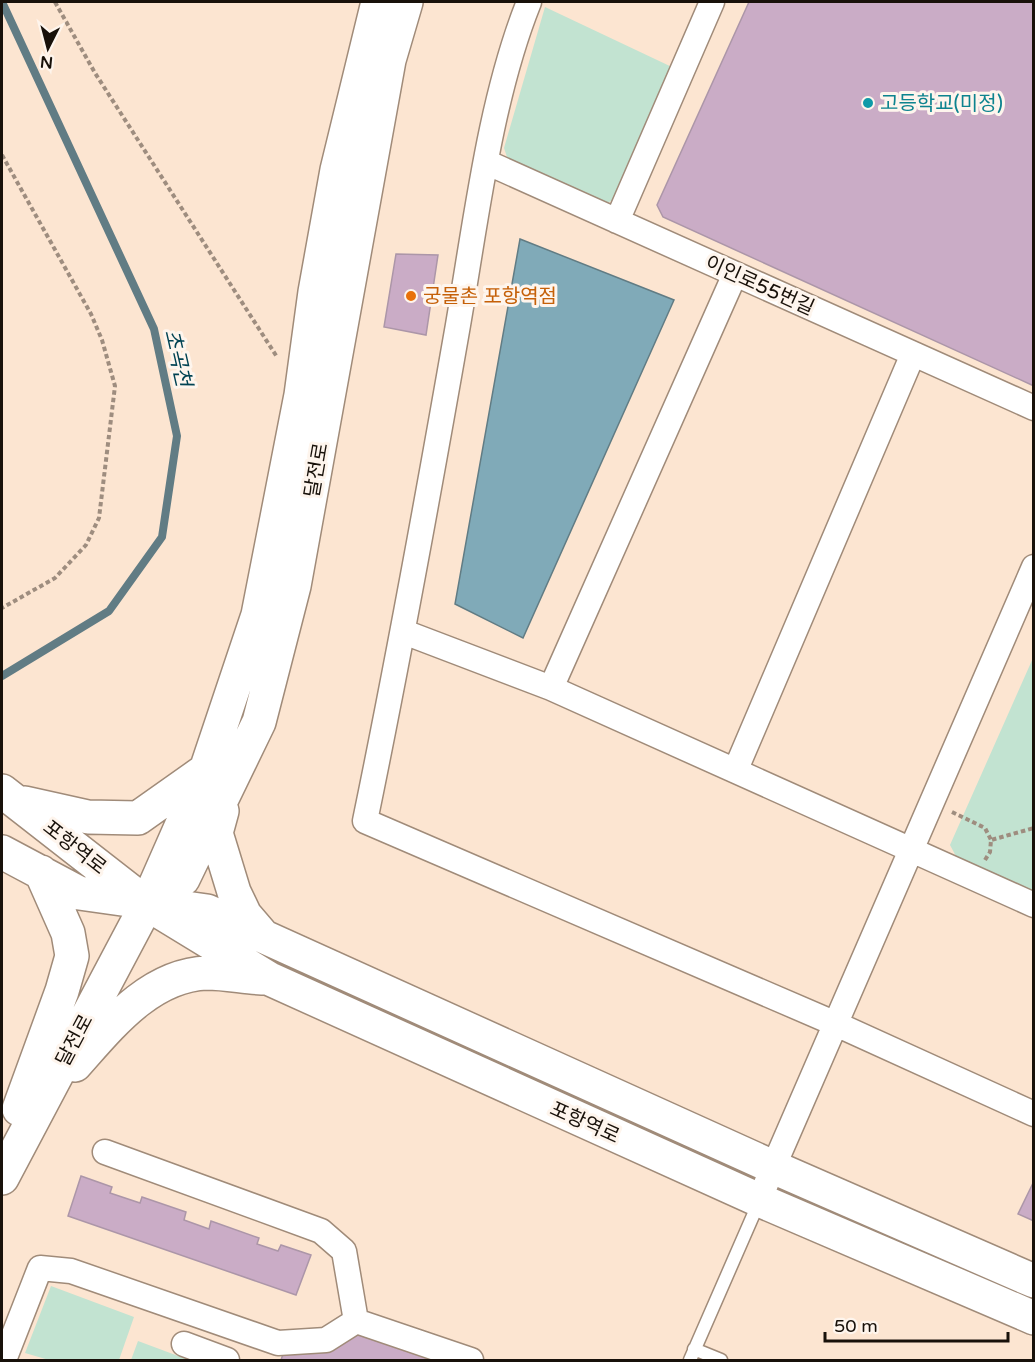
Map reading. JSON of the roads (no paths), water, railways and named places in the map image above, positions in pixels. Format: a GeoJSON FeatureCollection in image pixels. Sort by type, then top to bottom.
{"type":"FeatureCollection","features":[{"type":"Feature","properties":{"kind":"street","name":"달전로"},"geometry":{"type":"LineString","coordinates":[[3,1175],[147,904],[183,879],[217,779],[258,615],[301,395],[315,292],[337,170],[378,2]]}},
{"type":"Feature","properties":{"kind":"street","name":"달전로"},"geometry":{"type":"LineString","coordinates":[[217,779],[259,722],[294,586],[389,60],[406,2]]}},
{"type":"Feature","properties":{"kind":"street"},"geometry":{"type":"LineString","coordinates":[[529,2],[515,38],[486,162],[404,632],[365,821],[836,1024],[1034,1114]]}},
{"type":"Feature","properties":{"kind":"street"},"geometry":{"type":"LineString","coordinates":[[617,221],[712,2]]}},
{"type":"Feature","properties":{"kind":"street","name":"이인로55번길"},"geometry":{"type":"LineString","coordinates":[[486,162],[1034,408]]}},
{"type":"Feature","properties":{"kind":"street"},"geometry":{"type":"LineString","coordinates":[[551,688],[735,274]]}},
{"type":"Feature","properties":{"kind":"street"},"geometry":{"type":"LineString","coordinates":[[736,769],[913,354]]}},
{"type":"Feature","properties":{"kind":"street"},"geometry":{"type":"LineString","coordinates":[[759,1200],[1034,567]]}},
{"type":"Feature","properties":{"kind":"street"},"geometry":{"type":"LineString","coordinates":[[404,632],[551,688],[736,769],[910,852],[1034,905]]}},
{"type":"Feature","properties":{"kind":"street"},"geometry":{"type":"LineString","coordinates":[[9,796],[88,817],[138,818],[217,779],[216,833],[234,892],[245,915],[264,937]]}},
{"type":"Feature","properties":{"kind":"street","name":"포항역로"},"geometry":{"type":"LineString","coordinates":[[9,796],[147,904],[270,979],[759,1200],[1034,1318]]}},
{"type":"Feature","properties":{"kind":"street","name":"포항역로"},"geometry":{"type":"LineString","coordinates":[[2,852],[79,893],[207,911],[773,1167],[1034,1281]]}},
{"type":"Feature","properties":{"kind":"street"},"geometry":{"type":"LineString","coordinates":[[3,1175],[23,1093],[56,1008],[72,956],[68,933],[41,872]]}},
{"type":"Feature","properties":{"kind":"street"},"geometry":{"type":"LineString","coordinates":[[40,1105],[126,1008],[170,982],[206,973],[270,979]]}},
{"type":"Feature","properties":{"kind":"street"},"geometry":{"type":"LineString","coordinates":[[105,1152],[321,1231],[344,1251],[356,1321]]}},
{"type":"Feature","properties":{"kind":"street"},"geometry":{"type":"LineString","coordinates":[[4,1360],[40,1268],[71,1271],[266,1351],[278,1344],[326,1340],[356,1321]]}},
{"type":"Feature","properties":{"kind":"street"},"geometry":{"type":"LineString","coordinates":[[356,1321],[471,1360]]}},
{"type":"Feature","properties":{"kind":"street"},"geometry":{"type":"LineString","coordinates":[[184,1344],[227,1360]]}},
{"type":"Feature","properties":{"kind":"lane"},"geometry":{"type":"LineString","coordinates":[[721,1360],[692,1354],[759,1200]]}},
{"type":"Feature","properties":{"kind":"water"},"geometry":{"type":"Polygon","coordinates":[[[520,239],[674,300],[523,638],[455,604],[520,239]]]}},
{"type":"Feature","properties":{"kind":"waterway","name":"초곡천"},"geometry":{"type":"LineString","coordinates":[[2,2],[154,329],[177,436],[162,537],[109,611],[2,676]]}},
{"type":"Feature","properties":{"kind":"place","name":"고등학교(미정)"},"geometry":{"type":"Point","coordinates":[868,103]}},
{"type":"Feature","properties":{"kind":"place","name":"궁물촌 포항역점"},"geometry":{"type":"Point","coordinates":[411,296]}}]}
